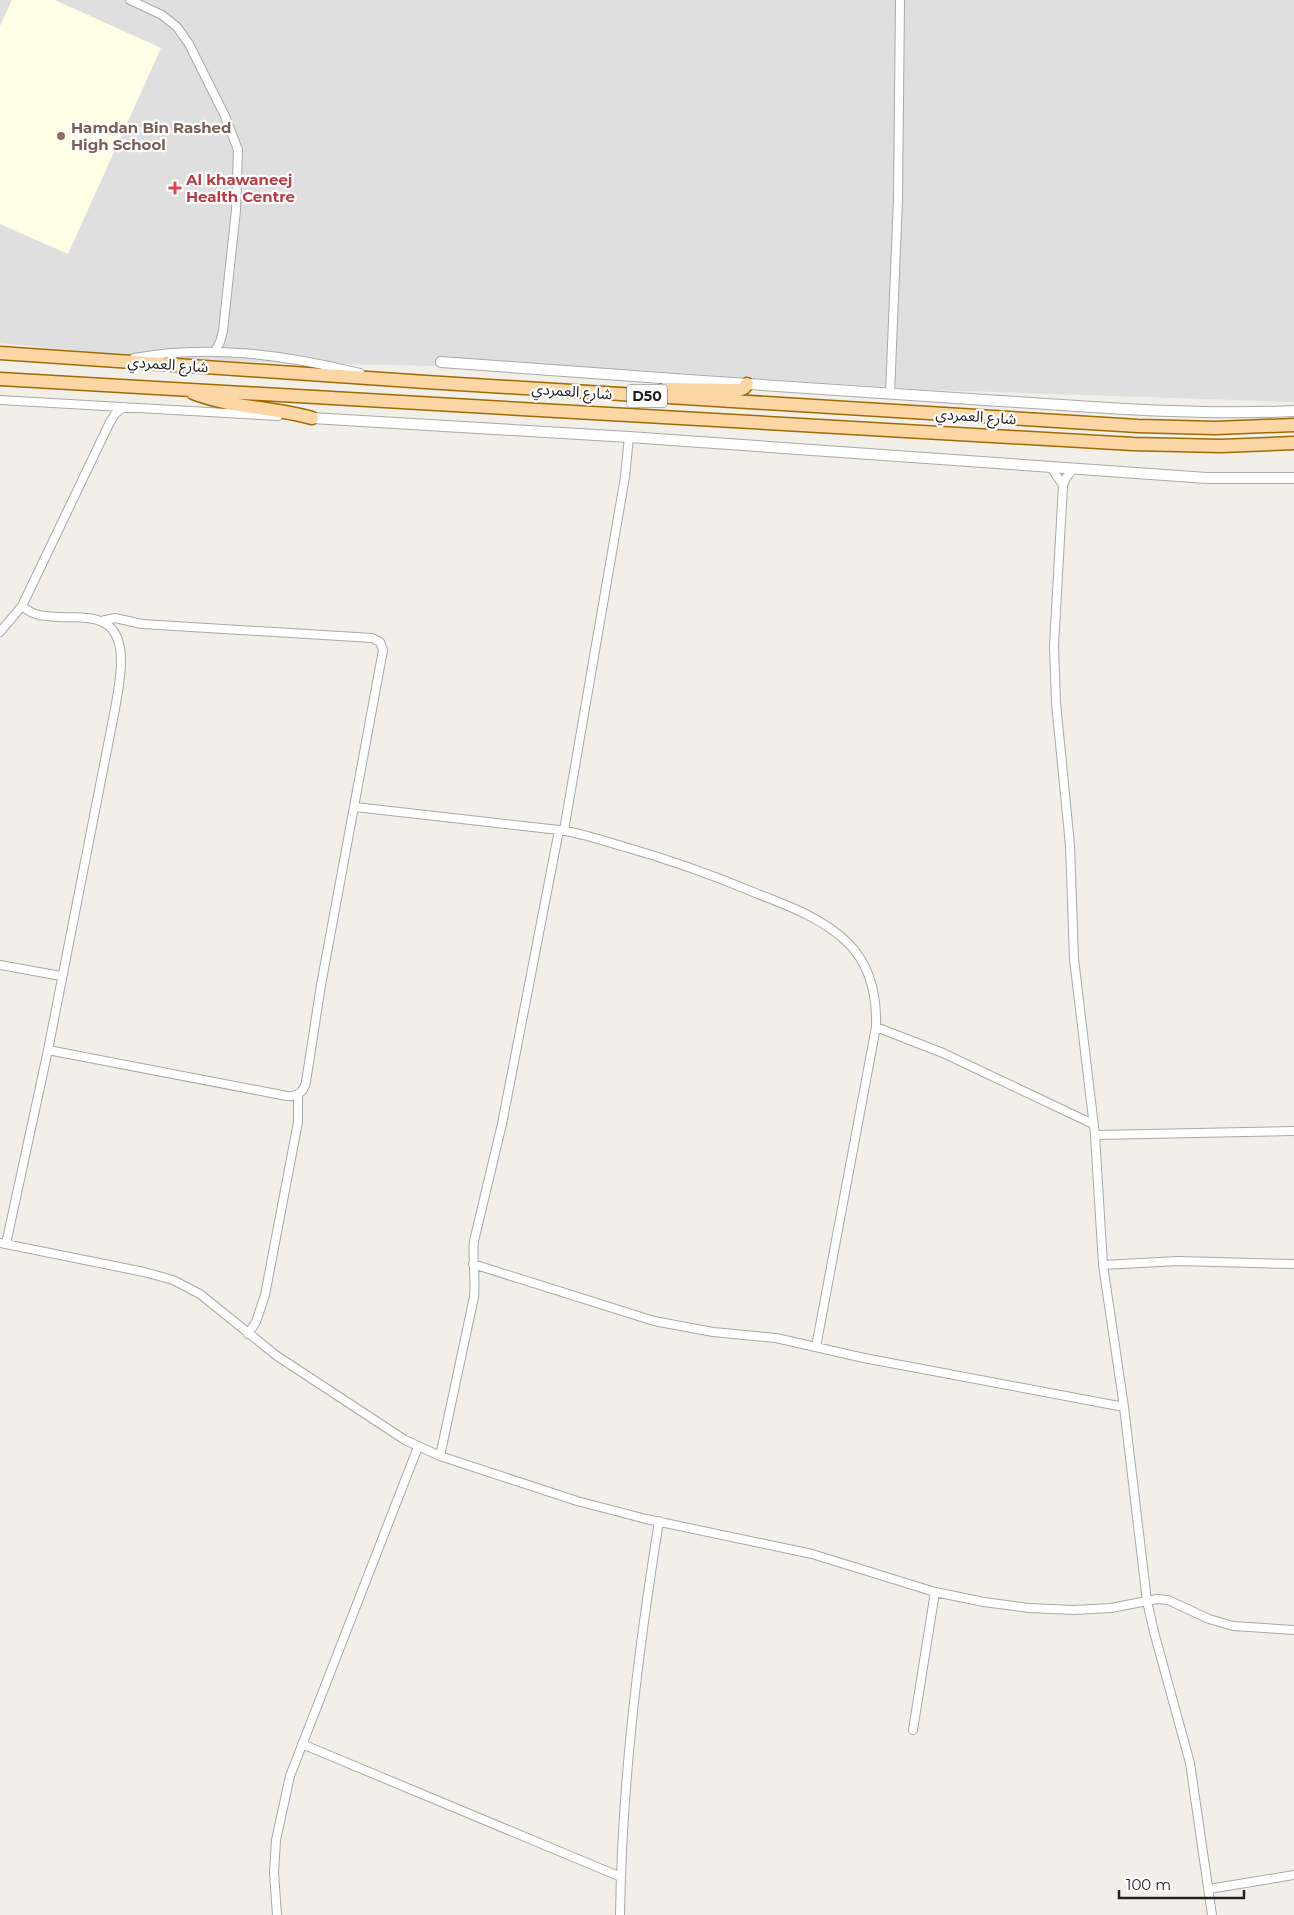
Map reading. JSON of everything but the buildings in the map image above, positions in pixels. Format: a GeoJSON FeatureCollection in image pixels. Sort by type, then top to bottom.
{"type":"FeatureCollection","features":[{"type":"Feature","properties":{"kind":"main road","name":"شارع العمردي"},"geometry":{"type":"LineString","coordinates":[[0,353],[1138,426],[1215,428],[1294,426]]}},
{"type":"Feature","properties":{"kind":"main road","name":"شارع العمردي"},"geometry":{"type":"LineString","coordinates":[[0,379],[1133,444],[1221,446],[1294,444]]}},
{"type":"Feature","properties":{"kind":"main road"},"geometry":{"type":"LineString","coordinates":[[609,393],[645,388],[740,390],[747,384]]}},
{"type":"Feature","properties":{"kind":"main road"},"geometry":{"type":"LineString","coordinates":[[182,388],[212,400],[312,418]]}},
{"type":"Feature","properties":{"kind":"street"},"geometry":{"type":"LineString","coordinates":[[130,0],[162,15],[177,27],[217,99],[237,146],[236,210],[222,337],[215,351]]}},
{"type":"Feature","properties":{"kind":"street"},"geometry":{"type":"LineString","coordinates":[[890,394],[898,199],[900,0]]}},
{"type":"Feature","properties":{"kind":"street"},"geometry":{"type":"LineString","coordinates":[[118,361],[170,353],[215,351],[283,357],[342,368],[384,379]]}},
{"type":"Feature","properties":{"kind":"street"},"geometry":{"type":"LineString","coordinates":[[441,362],[890,394],[1173,411],[1294,411]]}},
{"type":"Feature","properties":{"kind":"street"},"geometry":{"type":"LineString","coordinates":[[0,400],[629,437],[1207,478],[1294,478]]}},
{"type":"Feature","properties":{"kind":"street"},"geometry":{"type":"LineString","coordinates":[[100,405],[110,422]]}},
{"type":"Feature","properties":{"kind":"street"},"geometry":{"type":"LineString","coordinates":[[0,632],[22,606],[110,422],[116,413],[124,407]]}},
{"type":"Feature","properties":{"kind":"street"},"geometry":{"type":"LineString","coordinates":[[440,1456],[473,1303],[475,1275],[473,1264],[474,1240],[502,1124],[562,830],[624,485],[629,437]]}},
{"type":"Feature","properties":{"kind":"street"},"geometry":{"type":"LineString","coordinates":[[1050,466],[1063,485]]}},
{"type":"Feature","properties":{"kind":"street"},"geometry":{"type":"LineString","coordinates":[[1074,468],[1063,485],[1054,646],[1055,686],[1058,735],[1070,845],[1074,959],[1095,1135],[1103,1265],[1124,1407],[1147,1601],[1190,1763],[1212,1915]]}},
{"type":"Feature","properties":{"kind":"street"},"geometry":{"type":"LineString","coordinates":[[22,606],[39,616],[85,618],[101,621],[115,618],[142,624],[376,639],[380,642],[383,650],[321,985],[306,1086],[298,1095],[298,1122],[267,1288],[261,1308],[248,1334]]}},
{"type":"Feature","properties":{"kind":"street"},"geometry":{"type":"LineString","coordinates":[[101,621],[109,627],[119,645],[121,655],[120,680],[48,1050],[3,1244],[144,1272],[173,1280],[212,1302],[248,1334],[277,1356],[418,1447],[577,1501],[812,1554],[935,1592],[1006,1606],[1052,1610],[1092,1610],[1147,1601],[1168,1600],[1209,1619],[1233,1626],[1294,1630]]}},
{"type":"Feature","properties":{"kind":"street"},"geometry":{"type":"LineString","coordinates":[[355,808],[562,830],[655,856],[727,881],[793,908],[834,932],[848,943],[860,957],[868,973],[875,999],[876,1027],[816,1346]]}},
{"type":"Feature","properties":{"kind":"street"},"geometry":{"type":"LineString","coordinates":[[0,965],[62,976]]}},
{"type":"Feature","properties":{"kind":"street"},"geometry":{"type":"LineString","coordinates":[[876,1027],[936,1050],[1093,1124]]}},
{"type":"Feature","properties":{"kind":"street"},"geometry":{"type":"LineString","coordinates":[[48,1050],[287,1096],[298,1095]]}},
{"type":"Feature","properties":{"kind":"street"},"geometry":{"type":"LineString","coordinates":[[1095,1135],[1294,1131]]}},
{"type":"Feature","properties":{"kind":"street"},"geometry":{"type":"LineString","coordinates":[[1103,1265],[1188,1261],[1294,1264]]}},
{"type":"Feature","properties":{"kind":"street"},"geometry":{"type":"LineString","coordinates":[[473,1264],[654,1322],[714,1332],[776,1338],[864,1358],[1124,1407]]}},
{"type":"Feature","properties":{"kind":"street"},"geometry":{"type":"LineString","coordinates":[[277,1915],[274,1874],[276,1840],[290,1776],[418,1447]]}},
{"type":"Feature","properties":{"kind":"street"},"geometry":{"type":"LineString","coordinates":[[620,1915],[625,1790],[634,1700],[645,1611],[660,1521]]}},
{"type":"Feature","properties":{"kind":"street"},"geometry":{"type":"LineString","coordinates":[[913,1730],[935,1592]]}},
{"type":"Feature","properties":{"kind":"street"},"geometry":{"type":"LineString","coordinates":[[302,1744],[621,1876]]}},
{"type":"Feature","properties":{"kind":"street"},"geometry":{"type":"LineString","coordinates":[[1208,1889],[1294,1875]]}},
{"type":"Feature","properties":{"kind":"shaded area"},"geometry":{"type":"Polygon","coordinates":[[[0,0],[1294,0],[1294,402],[932,390],[648,371],[173,360],[0,343],[0,0]]]}},
{"type":"Feature","properties":{"kind":"shaded area","name":"Hamdan Bin Rashed High School"},"geometry":{"type":"Polygon","coordinates":[[[12,0],[55,0],[161,48],[68,254],[0,224],[0,26],[12,0]]]}},
{"type":"Feature","properties":{"kind":"place","name":"Hamdan Bin Rashed High School"},"geometry":{"type":"Point","coordinates":[61,136]}},
{"type":"Feature","properties":{"kind":"place","name":"Al khawaneej Health Centre"},"geometry":{"type":"Point","coordinates":[175,188]}}]}
